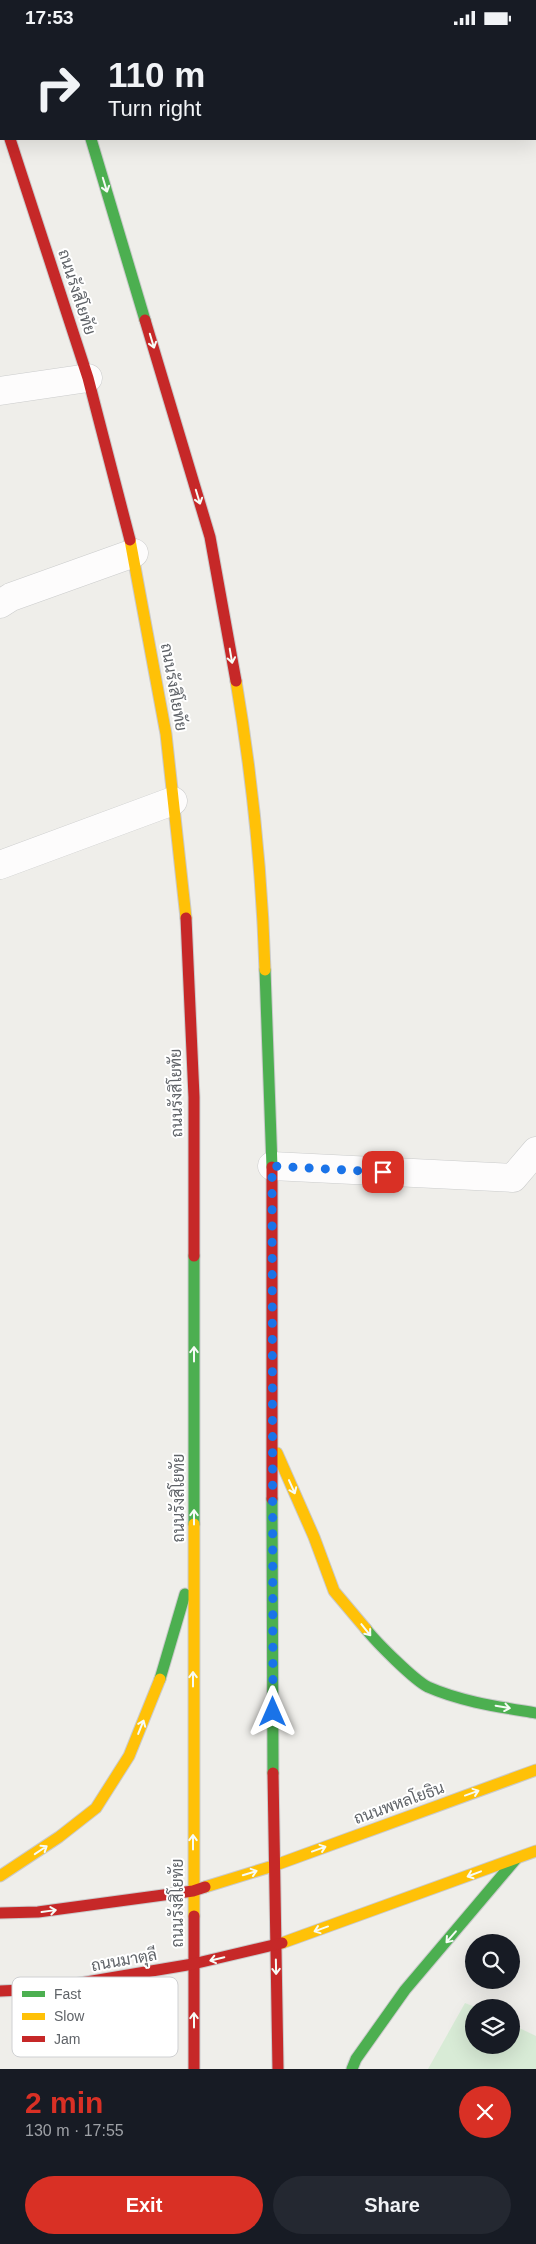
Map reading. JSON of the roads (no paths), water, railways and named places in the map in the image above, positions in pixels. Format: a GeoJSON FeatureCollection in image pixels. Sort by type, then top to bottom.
{"type":"FeatureCollection","features":[{"type":"Feature","properties":{"kind":"main road"},"geometry":{"type":"LineString","coordinates":[[91,140],[210,537],[240,704],[263,900],[272,1166],[273,1866],[278,2069]]}},
{"type":"Feature","properties":{"kind":"main road","name":"ถนนรังสิโยทัย"},"geometry":{"type":"LineString","coordinates":[[7,143],[88,378],[134,553],[166,735],[185,905],[194,1097],[194,2069]]}},
{"type":"Feature","properties":{"kind":"main road"},"geometry":{"type":"LineString","coordinates":[[273,1442],[314,1537],[334,1591],[376,1642],[426,1686],[473,1702],[536,1713]]}},
{"type":"Feature","properties":{"kind":"main road"},"geometry":{"type":"LineString","coordinates":[[0,1876],[59,1837],[96,1808],[129,1756],[159,1683],[194,1564]]}},
{"type":"Feature","properties":{"kind":"main road","name":"ถนนพหลโยธิน"},"geometry":{"type":"LineString","coordinates":[[193,1891],[273,1866],[536,1770]]}},
{"type":"Feature","properties":{"kind":"main road"},"geometry":{"type":"LineString","coordinates":[[275,1945],[536,1851]]}},
{"type":"Feature","properties":{"kind":"main road"},"geometry":{"type":"LineString","coordinates":[[352,2069],[356,2059],[406,1990],[516,1859]]}},
{"type":"Feature","properties":{"kind":"main road"},"geometry":{"type":"LineString","coordinates":[[0,1913],[38,1912],[193,1891]]}},
{"type":"Feature","properties":{"kind":"main road","name":"ถนนมาตุลี"},"geometry":{"type":"LineString","coordinates":[[119,1977],[193,1965],[275,1945]]}},
{"type":"Feature","properties":{"kind":"street"},"geometry":{"type":"LineString","coordinates":[[0,391],[88,378]]}},
{"type":"Feature","properties":{"kind":"street"},"geometry":{"type":"LineString","coordinates":[[0,604],[11,597],[134,553]]}},
{"type":"Feature","properties":{"kind":"street"},"geometry":{"type":"LineString","coordinates":[[0,865],[174,801]]}},
{"type":"Feature","properties":{"kind":"street"},"geometry":{"type":"LineString","coordinates":[[272,1166],[513,1178],[536,1151]]}}]}
